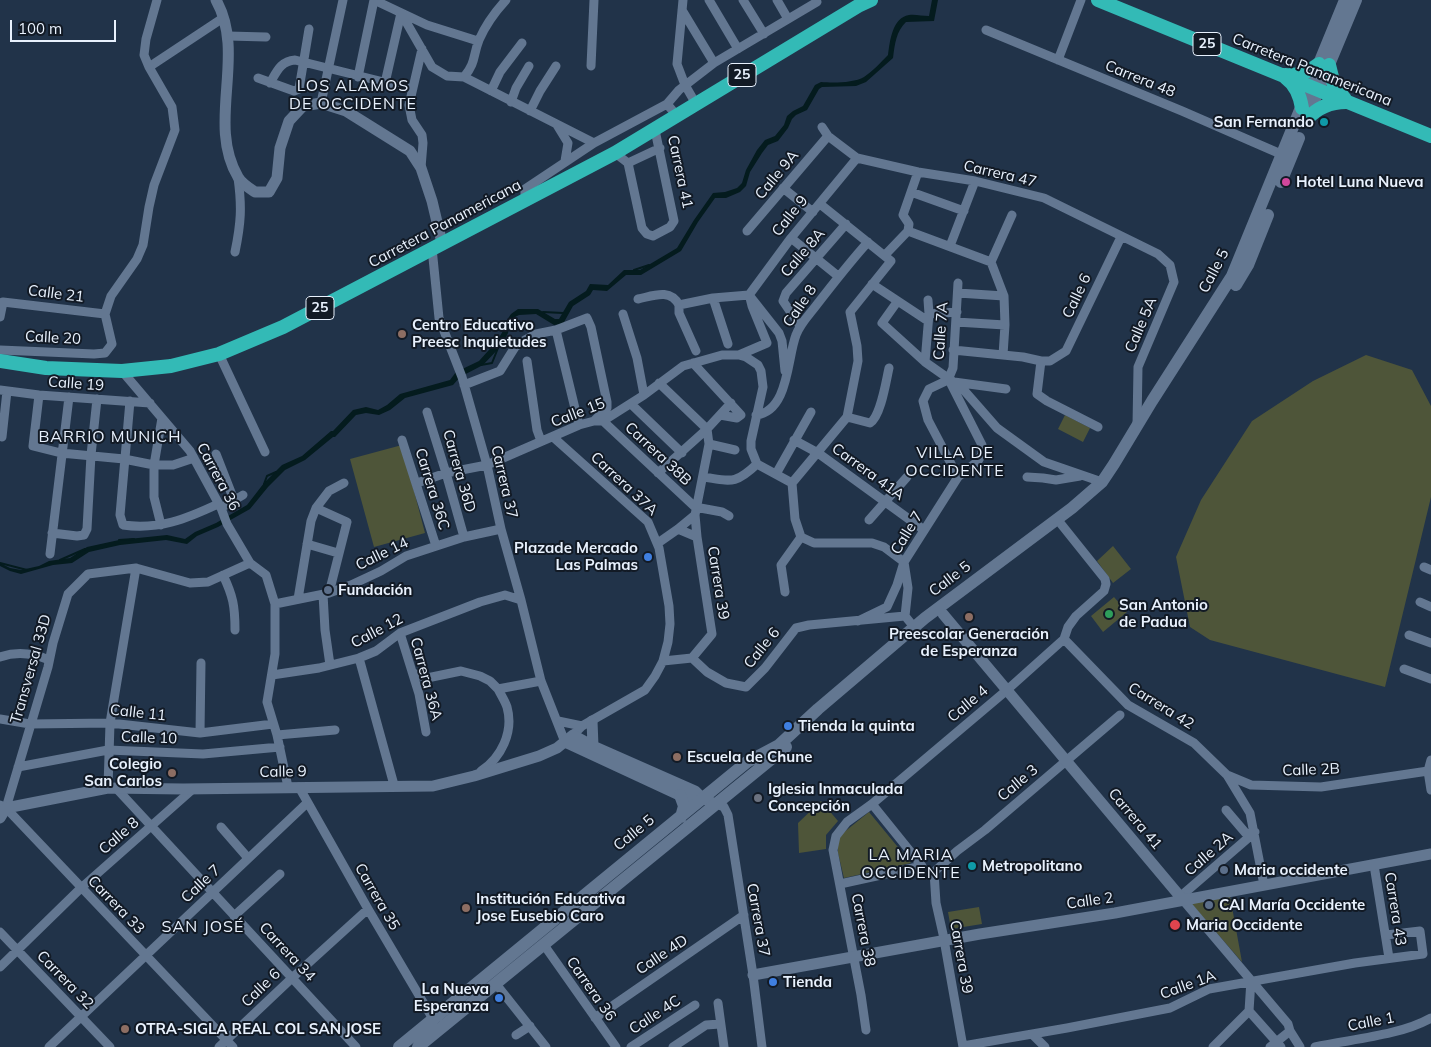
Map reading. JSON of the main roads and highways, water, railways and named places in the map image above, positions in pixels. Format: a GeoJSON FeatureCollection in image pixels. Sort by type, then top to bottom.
{"type":"FeatureCollection","features":[{"type":"Feature","properties":{"kind":"highway","name":"Carretera Panamericana"},"geometry":{"type":"LineString","coordinates":[[0,361],[46,368],[122,372],[171,366],[219,354],[283,327],[614,153],[871,0]]}},
{"type":"Feature","properties":{"kind":"highway","name":"Carretera Panamericana"},"geometry":{"type":"LineString","coordinates":[[1098,0],[1431,136]]}},
{"type":"Feature","properties":{"kind":"highway"},"geometry":{"type":"LineString","coordinates":[[1282,75],[1302,74],[1324,65],[1334,85],[1347,102]]}},
{"type":"Feature","properties":{"kind":"highway"},"geometry":{"type":"LineString","coordinates":[[1282,75],[1296,89],[1304,113],[1313,112],[1329,103],[1347,102]]}},
{"type":"Feature","properties":{"kind":"main road","name":"Calle 5"},"geometry":{"type":"LineString","coordinates":[[418,1047],[544,945],[667,835],[681,817],[702,798],[747,762],[779,745],[818,709],[937,608],[1072,508],[1102,482],[1232,276],[1283,155],[1315,88],[1345,0]]}},
{"type":"Feature","properties":{"kind":"main road","name":"Calle 5"},"geometry":{"type":"LineString","coordinates":[[1324,65],[1356,0]]}},
{"type":"Feature","properties":{"kind":"main road","name":"Calle 5"},"geometry":{"type":"LineString","coordinates":[[399,1047],[667,835],[716,804],[943,614],[1099,493],[1119,469],[1248,265],[1304,113]]}},
{"type":"Feature","properties":{"kind":"main road"},"geometry":{"type":"LineString","coordinates":[[680,795],[684,806],[681,817]]}},
{"type":"Feature","properties":{"kind":"waterway"},"geometry":{"type":"LineString","coordinates":[[634,270],[649,265]]}},
{"type":"Feature","properties":{"kind":"waterway"},"geometry":{"type":"LineString","coordinates":[[543,312],[563,313]]}},
{"type":"Feature","properties":{"kind":"waterway"},"geometry":{"type":"LineString","coordinates":[[481,365],[492,363],[498,348]]}},
{"type":"Feature","properties":{"kind":"waterway"},"geometry":{"type":"LineString","coordinates":[[264,484],[267,476],[276,472]]}},
{"type":"Feature","properties":{"kind":"waterway"},"geometry":{"type":"LineString","coordinates":[[119,540],[134,539]]}},
{"type":"Feature","properties":{"kind":"waterway"},"geometry":{"type":"LineString","coordinates":[[60,560],[85,549]]}},
{"type":"Feature","properties":{"kind":"waterway"},"geometry":{"type":"LineString","coordinates":[[0,563],[27,570]]}},
{"type":"Feature","properties":{"kind":"place","name":"San Fernando"},"geometry":{"type":"Point","coordinates":[1324,122]}},
{"type":"Feature","properties":{"kind":"place","name":"Hotel Luna Nueva"},"geometry":{"type":"Point","coordinates":[1286,182]}},
{"type":"Feature","properties":{"kind":"place","name":"Centro Educativo Preesc Inquietudes"},"geometry":{"type":"Point","coordinates":[402,334]}},
{"type":"Feature","properties":{"kind":"place","name":"Plazade Mercado Las Palmas"},"geometry":{"type":"Point","coordinates":[648,557]}},
{"type":"Feature","properties":{"kind":"place","name":"Fundación"},"geometry":{"type":"Point","coordinates":[328,590]}},
{"type":"Feature","properties":{"kind":"place","name":"San Antonio de Padua"},"geometry":{"type":"Point","coordinates":[1109,614]}},
{"type":"Feature","properties":{"kind":"place","name":"Preescolar Generación de Esperanza"},"geometry":{"type":"Point","coordinates":[969,617]}},
{"type":"Feature","properties":{"kind":"place","name":"Tienda la quinta"},"geometry":{"type":"Point","coordinates":[788,726]}},
{"type":"Feature","properties":{"kind":"place","name":"Escuela de Chune"},"geometry":{"type":"Point","coordinates":[677,757]}},
{"type":"Feature","properties":{"kind":"place","name":"Colegio San Carlos"},"geometry":{"type":"Point","coordinates":[172,773]}},
{"type":"Feature","properties":{"kind":"place","name":"Iglesia Inmaculada Concepción"},"geometry":{"type":"Point","coordinates":[758,798]}},
{"type":"Feature","properties":{"kind":"place","name":"Metropolitano"},"geometry":{"type":"Point","coordinates":[972,866]}},
{"type":"Feature","properties":{"kind":"place","name":"Maria occidente"},"geometry":{"type":"Point","coordinates":[1224,870]}},
{"type":"Feature","properties":{"kind":"place","name":"CAI María Occidente"},"geometry":{"type":"Point","coordinates":[1209,905]}},
{"type":"Feature","properties":{"kind":"place","name":"Institución Educativa Jose Eusebio Caro"},"geometry":{"type":"Point","coordinates":[466,908]}},
{"type":"Feature","properties":{"kind":"place","name":"Maria Occidente"},"geometry":{"type":"Point","coordinates":[1175,925]}},
{"type":"Feature","properties":{"kind":"place","name":"Tienda"},"geometry":{"type":"Point","coordinates":[773,982]}},
{"type":"Feature","properties":{"kind":"place","name":"La Nueva Esperanza"},"geometry":{"type":"Point","coordinates":[499,998]}},
{"type":"Feature","properties":{"kind":"place","name":"OTRA-SIGLA REAL COL SAN JOSE"},"geometry":{"type":"Point","coordinates":[125,1029]}},
{"type":"Feature","properties":{"kind":"district","name":"LOS ALAMOS DE OCCIDENTE"},"geometry":{"type":"Point","coordinates":[353,95]}},
{"type":"Feature","properties":{"kind":"district","name":"BARRIO MUNICH"},"geometry":{"type":"Point","coordinates":[110,437]}},
{"type":"Feature","properties":{"kind":"district","name":"VILLA DE OCCIDENTE"},"geometry":{"type":"Point","coordinates":[955,462]}},
{"type":"Feature","properties":{"kind":"district","name":"LA MARIA OCCIDENTE"},"geometry":{"type":"Point","coordinates":[911,864]}},
{"type":"Feature","properties":{"kind":"district","name":"SAN JOSÉ"},"geometry":{"type":"Point","coordinates":[203,927]}}]}
